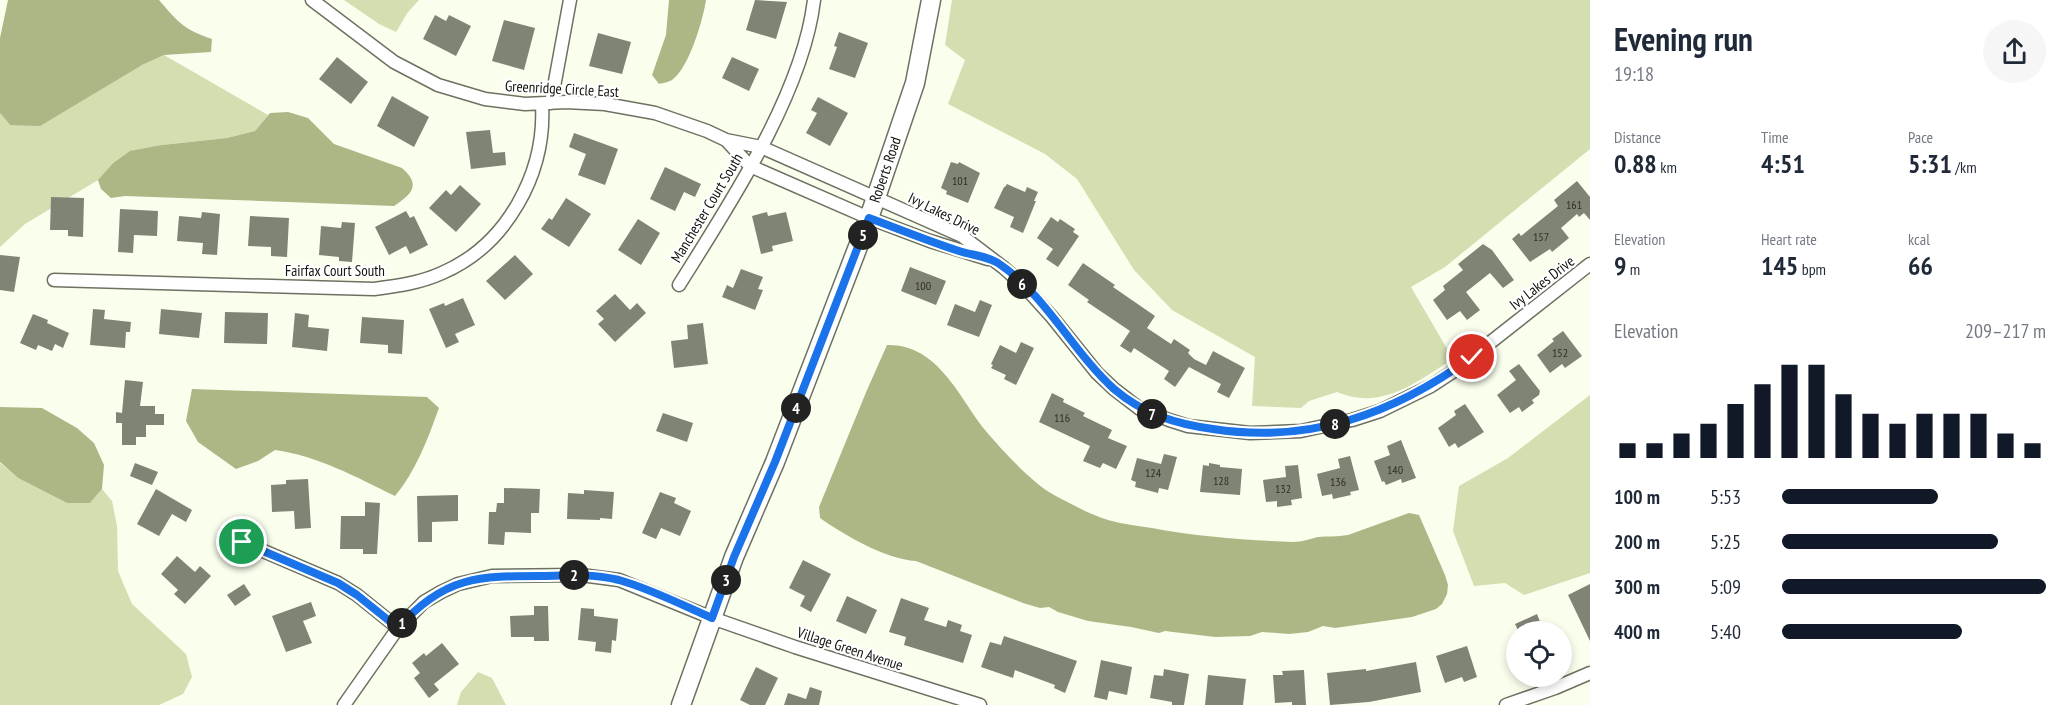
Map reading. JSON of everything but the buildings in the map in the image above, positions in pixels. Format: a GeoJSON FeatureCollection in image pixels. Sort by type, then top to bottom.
{"type":"FeatureCollection","features":[{"type":"Feature","properties":{"kind":"main road","name":"Roberts Road"},"geometry":{"type":"LineString","coordinates":[[681,705],[734,557],[780,451],[876,199],[915,83],[931,0]]}},
{"type":"Feature","properties":{"kind":"street","name":"Greenridge Circle East"},"geometry":{"type":"LineString","coordinates":[[312,0],[394,62],[438,85],[485,99],[525,104],[605,105],[646,111],[699,128],[726,140],[760,147],[876,199]]}},
{"type":"Feature","properties":{"kind":"street","name":"Fairfax Court South"},"geometry":{"type":"LineString","coordinates":[[54,280],[374,289],[420,281],[442,273],[469,257],[486,243],[513,211],[531,177],[542,137],[547,103],[570,0]]}},
{"type":"Feature","properties":{"kind":"street","name":"Manchester Court South"},"geometry":{"type":"LineString","coordinates":[[679,285],[750,166],[796,71],[807,36],[814,0]]}},
{"type":"Feature","properties":{"kind":"street","name":"Greenridge Circle East"},"geometry":{"type":"LineString","coordinates":[[726,140],[750,166],[869,218]]}},
{"type":"Feature","properties":{"kind":"street","name":"Ivy Lakes Drive"},"geometry":{"type":"LineString","coordinates":[[876,199],[930,220],[962,236],[995,261],[1035,297],[1097,373],[1132,403],[1151,413],[1188,426],[1250,433],[1279,433],[1321,427],[1380,411],[1412,396],[1431,386],[1472,357],[1590,264]]}},
{"type":"Feature","properties":{"kind":"street","name":"Ivy Lakes Drive"},"geometry":{"type":"LineString","coordinates":[[869,218],[951,248],[995,261]]}},
{"type":"Feature","properties":{"kind":"street"},"geometry":{"type":"LineString","coordinates":[[233,538],[338,583],[357,595],[398,628]]}},
{"type":"Feature","properties":{"kind":"street","name":"Village Green Avenue"},"geometry":{"type":"LineString","coordinates":[[344,705],[398,628],[424,602],[441,591],[458,584],[492,576],[598,576],[619,580],[712,618],[850,666],[980,705]]}},
{"type":"Feature","properties":{"kind":"street"},"geometry":{"type":"LineString","coordinates":[[1506,705],[1590,673]]}},
{"type":"Feature","properties":{"kind":"shaded area"},"geometry":{"type":"Polygon","coordinates":[[[8,0],[159,0],[182,24],[212,39],[211,52],[164,55],[142,65],[40,126],[10,125],[0,113],[0,38],[8,0]]]}},
{"type":"Feature","properties":{"kind":"shaded area"},"geometry":{"type":"Polygon","coordinates":[[[344,0],[419,0],[408,12],[396,32],[379,24],[344,0]]]}},
{"type":"Feature","properties":{"kind":"shaded area"},"geometry":{"type":"Polygon","coordinates":[[[669,0],[706,0],[698,31],[684,65],[672,80],[659,84],[652,75],[666,35],[669,0]]]}},
{"type":"Feature","properties":{"kind":"shaded area"},"geometry":{"type":"Polygon","coordinates":[[[952,0],[1590,0],[1590,149],[1445,267],[1411,287],[1453,359],[1412,385],[1384,396],[1353,397],[1337,392],[1309,401],[1301,408],[1252,406],[1255,357],[1172,310],[1134,270],[1077,179],[1045,154],[948,104],[965,60],[945,45],[952,0]]]}},
{"type":"Feature","properties":{"kind":"shaded area"},"geometry":{"type":"Polygon","coordinates":[[[164,55],[268,115],[255,131],[227,138],[162,145],[112,164],[98,180],[25,224],[0,247],[0,113],[10,125],[164,55]]]}},
{"type":"Feature","properties":{"kind":"shaded area"},"geometry":{"type":"Polygon","coordinates":[[[288,112],[308,118],[334,144],[402,168],[412,180],[413,185],[409,194],[394,206],[125,196],[111,198],[101,189],[98,180],[112,164],[130,151],[227,138],[255,131],[270,113],[288,112]]]}},
{"type":"Feature","properties":{"kind":"shaded area"},"geometry":{"type":"Polygon","coordinates":[[[887,345],[905,347],[933,362],[956,388],[985,430],[1017,465],[1045,489],[1087,512],[1119,523],[1187,534],[1293,542],[1318,537],[1348,535],[1409,513],[1419,515],[1445,575],[1448,585],[1447,594],[1442,604],[1436,609],[1412,617],[1335,628],[1323,626],[1308,632],[1289,634],[1262,632],[1250,636],[1215,637],[1165,631],[1159,633],[1088,621],[1049,607],[1040,608],[916,561],[879,551],[820,518],[819,507],[887,345]]]}},
{"type":"Feature","properties":{"kind":"shaded area"},"geometry":{"type":"Polygon","coordinates":[[[192,389],[427,397],[439,408],[415,465],[395,496],[322,462],[275,450],[258,461],[236,469],[198,442],[186,421],[192,389]]]}},
{"type":"Feature","properties":{"kind":"shaded area"},"geometry":{"type":"Polygon","coordinates":[[[1590,395],[1590,573],[1524,595],[1505,583],[1474,586],[1453,531],[1459,486],[1508,458],[1590,395]]]}},
{"type":"Feature","properties":{"kind":"shaded area"},"geometry":{"type":"Polygon","coordinates":[[[0,407],[42,408],[77,428],[94,443],[104,465],[102,489],[90,503],[67,503],[18,478],[0,462],[0,407]]]}},
{"type":"Feature","properties":{"kind":"shaded area"},"geometry":{"type":"Polygon","coordinates":[[[0,463],[18,478],[67,503],[90,503],[102,489],[112,501],[117,526],[118,571],[132,604],[186,654],[192,677],[183,694],[159,705],[0,705],[0,463]]]}},
{"type":"Feature","properties":{"kind":"shaded area"},"geometry":{"type":"Polygon","coordinates":[[[478,672],[492,678],[506,705],[457,705],[461,692],[478,672]]]}},
{"type":"Feature","properties":{"kind":"route"},"geometry":{"type":"LineString","coordinates":[[242,542],[338,583],[357,595],[398,628],[424,602],[441,591],[458,584],[492,576],[581,575],[619,580],[712,618],[734,557],[775,462],[869,218],[961,252],[995,261],[1035,297],[1097,373],[1114,389],[1140,408],[1188,426],[1223,431],[1279,433],[1301,431],[1352,420],[1380,411],[1412,396],[1431,386],[1472,357]]}}]}
